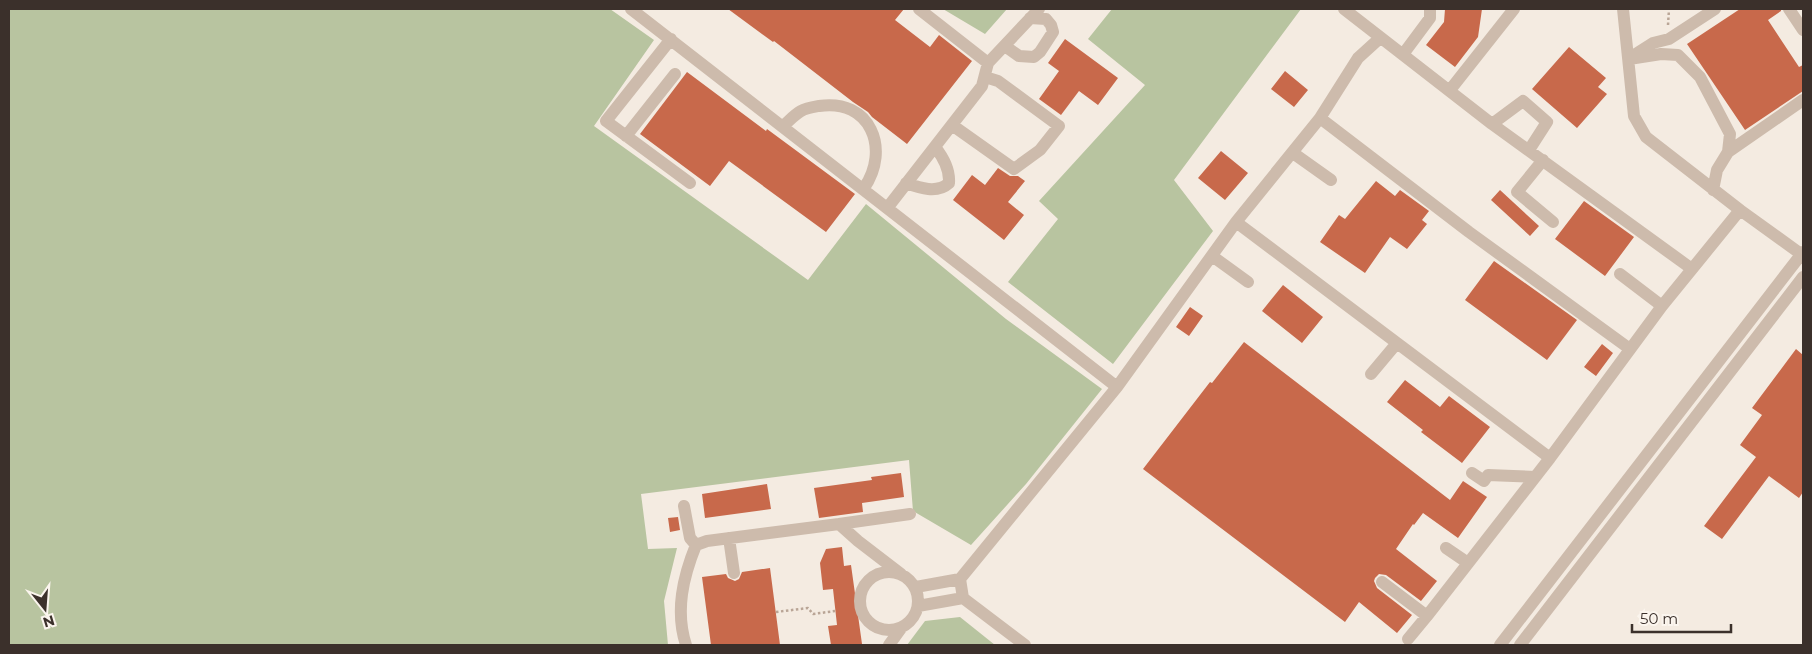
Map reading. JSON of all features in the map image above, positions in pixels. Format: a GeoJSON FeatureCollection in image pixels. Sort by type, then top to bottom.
{"type":"FeatureCollection","features":[{"type":"Feature","properties":{"kind":"lane"},"geometry":{"type":"LineString","coordinates":[[631,9],[864,188],[1117,387]]}},
{"type":"Feature","properties":{"kind":"lane"},"geometry":{"type":"LineString","coordinates":[[919,9],[988,63]]}},
{"type":"Feature","properties":{"kind":"lane"},"geometry":{"type":"LineString","coordinates":[[888,207],[982,86],[988,63],[1039,9]]}},
{"type":"Feature","properties":{"kind":"lane"},"geometry":{"type":"LineString","coordinates":[[1404,53],[1430,18],[1430,9]]}},
{"type":"Feature","properties":{"kind":"lane"},"geometry":{"type":"LineString","coordinates":[[1502,24],[1503,9]]}},
{"type":"Feature","properties":{"kind":"lane"},"geometry":{"type":"LineString","coordinates":[[1450,90],[1514,9]]}},
{"type":"Feature","properties":{"kind":"lane"},"geometry":{"type":"LineString","coordinates":[[1500,645],[1803,255],[1740,210],[1646,136],[1634,116],[1623,9]]}},
{"type":"Feature","properties":{"kind":"lane"},"geometry":{"type":"LineString","coordinates":[[1629,59],[1653,43],[1669,39],[1715,9]]}},
{"type":"Feature","properties":{"kind":"lane"},"geometry":{"type":"LineString","coordinates":[[1789,9],[1803,30]]}},
{"type":"Feature","properties":{"kind":"lane"},"geometry":{"type":"LineString","coordinates":[[1351,11],[1380,38],[1404,53],[1492,124],[1692,269]]}},
{"type":"Feature","properties":{"kind":"lane"},"geometry":{"type":"LineString","coordinates":[[1005,46],[1019,56],[1034,57],[1040,52],[1053,32],[1051,24],[1046,19],[1030,18]]}},
{"type":"Feature","properties":{"kind":"lane"},"geometry":{"type":"LineString","coordinates":[[916,587],[960,579],[1117,387],[1236,222],[1320,118],[1358,58],[1380,38]]}},
{"type":"Feature","properties":{"kind":"lane"},"geometry":{"type":"LineString","coordinates":[[671,39],[606,121],[690,183]]}},
{"type":"Feature","properties":{"kind":"lane"},"geometry":{"type":"LineString","coordinates":[[1629,59],[1661,54],[1678,55],[1700,77],[1723,118],[1730,134],[1728,152]]}},
{"type":"Feature","properties":{"kind":"lane"},"geometry":{"type":"LineString","coordinates":[[626,136],[675,74]]}},
{"type":"Feature","properties":{"kind":"lane"},"geometry":{"type":"LineString","coordinates":[[952,124],[1014,169],[1040,150],[1059,126],[998,81],[985,76]]}},
{"type":"Feature","properties":{"kind":"lane"},"geometry":{"type":"LineString","coordinates":[[1714,190],[1717,170],[1728,152],[1803,100]]}},
{"type":"Feature","properties":{"kind":"lane"},"geometry":{"type":"LineString","coordinates":[[1492,124],[1523,101],[1547,122],[1529,150]]}},
{"type":"Feature","properties":{"kind":"lane"},"geometry":{"type":"LineString","coordinates":[[784,126],[801,111],[825,105],[838,105],[849,109],[859,116],[871,130],[876,140],[877,151],[873,173],[864,188]]}},
{"type":"Feature","properties":{"kind":"lane"},"geometry":{"type":"LineString","coordinates":[[1320,118],[1469,232],[1630,348]]}},
{"type":"Feature","properties":{"kind":"lane"},"geometry":{"type":"LineString","coordinates":[[906,183],[929,190],[944,188],[949,183],[946,165],[935,147]]}},
{"type":"Feature","properties":{"kind":"lane"},"geometry":{"type":"LineString","coordinates":[[1293,153],[1330,180]]}},
{"type":"Feature","properties":{"kind":"lane"},"geometry":{"type":"LineString","coordinates":[[1544,160],[1517,192],[1553,222]]}},
{"type":"Feature","properties":{"kind":"lane"},"geometry":{"type":"LineString","coordinates":[[1408,639],[1550,458],[1662,306],[1740,210]]}},
{"type":"Feature","properties":{"kind":"lane"},"geometry":{"type":"LineString","coordinates":[[1236,222],[1550,458]]}},
{"type":"Feature","properties":{"kind":"lane"},"geometry":{"type":"LineString","coordinates":[[1212,256],[1248,282]]}},
{"type":"Feature","properties":{"kind":"lane"},"geometry":{"type":"LineString","coordinates":[[1620,274],[1662,306]]}},
{"type":"Feature","properties":{"kind":"lane"},"geometry":{"type":"LineString","coordinates":[[1520,645],[1803,277]]}},
{"type":"Feature","properties":{"kind":"lane"},"geometry":{"type":"LineString","coordinates":[[1371,374],[1396,343]]}},
{"type":"Feature","properties":{"kind":"lane"},"geometry":{"type":"LineString","coordinates":[[1472,473],[1484,481],[1488,475],[1535,477]]}},
{"type":"Feature","properties":{"kind":"lane"},"geometry":{"type":"LineString","coordinates":[[684,506],[690,538],[696,545]]}},
{"type":"Feature","properties":{"kind":"lane"},"geometry":{"type":"LineString","coordinates":[[686,645],[680,619],[681,598],[685,578],[696,545],[707,540],[910,514]]}},
{"type":"Feature","properties":{"kind":"lane"},"geometry":{"type":"LineString","coordinates":[[839,524],[858,542],[909,579],[916,587],[918,606],[915,615],[902,627],[889,645]]}},
{"type":"Feature","properties":{"kind":"lane"},"geometry":{"type":"LineString","coordinates":[[729,538],[734,573]]}},
{"type":"Feature","properties":{"kind":"lane"},"geometry":{"type":"LineString","coordinates":[[1446,548],[1468,563]]}},
{"type":"Feature","properties":{"kind":"lane"},"geometry":{"type":"LineString","coordinates":[[901,574],[892,571],[882,572],[873,576],[861,591],[860,601],[861,611],[873,626],[892,630],[902,627]]}},
{"type":"Feature","properties":{"kind":"lane"},"geometry":{"type":"LineString","coordinates":[[960,579],[963,598],[1025,645]]}},
{"type":"Feature","properties":{"kind":"lane"},"geometry":{"type":"LineString","coordinates":[[1382,582],[1427,616]]}},
{"type":"Feature","properties":{"kind":"lane"},"geometry":{"type":"LineString","coordinates":[[918,606],[963,598]]}},
{"type":"Feature","properties":{"kind":"path"},"geometry":{"type":"LineString","coordinates":[[776,612],[808,608],[814,614],[836,611]]}},
{"type":"Feature","properties":{"kind":"green space"},"geometry":{"type":"Polygon","coordinates":[[[9,9],[610,9],[654,40],[594,126],[808,280],[866,204],[1006,319],[1102,389],[1026,484],[971,545],[913,511],[909,460],[641,494],[648,549],[677,548],[664,601],[668,645],[9,645],[9,9]]]}},
{"type":"Feature","properties":{"kind":"green space"},"geometry":{"type":"Polygon","coordinates":[[[943,9],[1007,9],[985,34],[943,9]]]}},
{"type":"Feature","properties":{"kind":"green space"},"geometry":{"type":"Polygon","coordinates":[[[1112,9],[1301,9],[1174,180],[1213,231],[1113,364],[1008,282],[1058,219],[1039,201],[1145,85],[1088,39],[1112,9]]]}},
{"type":"Feature","properties":{"kind":"green space"},"geometry":{"type":"Polygon","coordinates":[[[960,617],[995,645],[907,645],[925,621],[960,617]]]}},
{"type":"Feature","properties":{"kind":"building"},"geometry":{"type":"Polygon","coordinates":[[[728,9],[904,9],[895,20],[930,47],[939,35],[972,61],[907,144],[774,41],[728,9]]]}},
{"type":"Feature","properties":{"kind":"building"},"geometry":{"type":"Polygon","coordinates":[[[1445,9],[1482,9],[1478,37],[1455,67],[1426,45],[1444,22],[1445,9]]]}},
{"type":"Feature","properties":{"kind":"building"},"geometry":{"type":"Polygon","coordinates":[[[1740,9],[1781,9],[1781,11],[1768,20],[1799,67],[1803,65],[1803,91],[1745,130],[1687,44],[1740,9]]]}},
{"type":"Feature","properties":{"kind":"building"},"geometry":{"type":"Polygon","coordinates":[[[1065,39],[1118,78],[1098,105],[1079,91],[1061,115],[1039,99],[1059,71],[1048,63],[1065,39]]]}},
{"type":"Feature","properties":{"kind":"building"},"geometry":{"type":"Polygon","coordinates":[[[1569,47],[1606,78],[1598,87],[1607,94],[1577,128],[1532,89],[1569,47]]]}},
{"type":"Feature","properties":{"kind":"building"},"geometry":{"type":"Polygon","coordinates":[[[1285,71],[1308,90],[1294,107],[1271,89],[1285,71]]]}},
{"type":"Feature","properties":{"kind":"building"},"geometry":{"type":"Polygon","coordinates":[[[687,72],[855,194],[826,232],[729,161],[710,186],[640,134],[687,72]]]}},
{"type":"Feature","properties":{"kind":"building"},"geometry":{"type":"Polygon","coordinates":[[[1221,151],[1248,173],[1225,200],[1198,178],[1221,151]]]}},
{"type":"Feature","properties":{"kind":"building"},"geometry":{"type":"Polygon","coordinates":[[[998,168],[1010,176],[1018,176],[1025,181],[1008,202],[1024,215],[1004,240],[953,200],[972,175],[985,185],[998,168]]]}},
{"type":"Feature","properties":{"kind":"building"},"geometry":{"type":"Polygon","coordinates":[[[1376,181],[1395,196],[1400,190],[1429,211],[1422,220],[1427,224],[1407,249],[1390,237],[1365,273],[1320,242],[1339,215],[1345,219],[1376,181]]]}},
{"type":"Feature","properties":{"kind":"building"},"geometry":{"type":"Polygon","coordinates":[[[1500,190],[1539,226],[1530,236],[1491,200],[1500,190]]]}},
{"type":"Feature","properties":{"kind":"building"},"geometry":{"type":"Polygon","coordinates":[[[1584,201],[1634,237],[1605,276],[1555,239],[1584,201]]]}},
{"type":"Feature","properties":{"kind":"building"},"geometry":{"type":"Polygon","coordinates":[[[1494,261],[1577,320],[1547,360],[1465,300],[1494,261]]]}},
{"type":"Feature","properties":{"kind":"building"},"geometry":{"type":"Polygon","coordinates":[[[1283,285],[1323,317],[1302,343],[1262,311],[1283,285]]]}},
{"type":"Feature","properties":{"kind":"building"},"geometry":{"type":"Polygon","coordinates":[[[1190,307],[1203,316],[1189,336],[1176,327],[1190,307]]]}},
{"type":"Feature","properties":{"kind":"building"},"geometry":{"type":"Polygon","coordinates":[[[1244,342],[1450,500],[1463,481],[1487,497],[1458,538],[1423,513],[1396,549],[1437,581],[1421,601],[1386,575],[1379,574],[1375,578],[1374,581],[1377,588],[1412,615],[1397,633],[1359,602],[1345,622],[1143,469],[1210,382],[1212,383],[1244,342]]]}},
{"type":"Feature","properties":{"kind":"building"},"geometry":{"type":"Polygon","coordinates":[[[1602,344],[1613,353],[1596,376],[1584,367],[1602,344]]]}},
{"type":"Feature","properties":{"kind":"building"},"geometry":{"type":"Polygon","coordinates":[[[1796,349],[1803,355],[1803,492],[1799,498],[1769,476],[1722,539],[1704,526],[1756,457],[1740,445],[1762,415],[1752,408],[1796,349]]]}},
{"type":"Feature","properties":{"kind":"building"},"geometry":{"type":"Polygon","coordinates":[[[1405,380],[1440,407],[1449,396],[1490,427],[1462,463],[1421,432],[1423,430],[1387,402],[1405,380]]]}},
{"type":"Feature","properties":{"kind":"building"},"geometry":{"type":"Polygon","coordinates":[[[901,473],[904,497],[862,503],[863,512],[819,518],[814,488],[872,480],[871,477],[901,473]]]}},
{"type":"Feature","properties":{"kind":"building"},"geometry":{"type":"Polygon","coordinates":[[[767,484],[771,509],[705,518],[702,494],[767,484]]]}},
{"type":"Feature","properties":{"kind":"building"},"geometry":{"type":"Polygon","coordinates":[[[678,517],[680,530],[670,532],[668,518],[678,517]]]}},
{"type":"Feature","properties":{"kind":"building"},"geometry":{"type":"Polygon","coordinates":[[[842,547],[844,566],[851,565],[862,644],[831,645],[828,626],[837,625],[833,589],[823,590],[820,563],[826,549],[842,547]]]}},
{"type":"Feature","properties":{"kind":"building"},"geometry":{"type":"Polygon","coordinates":[[[770,568],[780,645],[711,645],[702,577],[726,574],[728,578],[735,581],[739,579],[742,572],[770,568]]]}}]}
